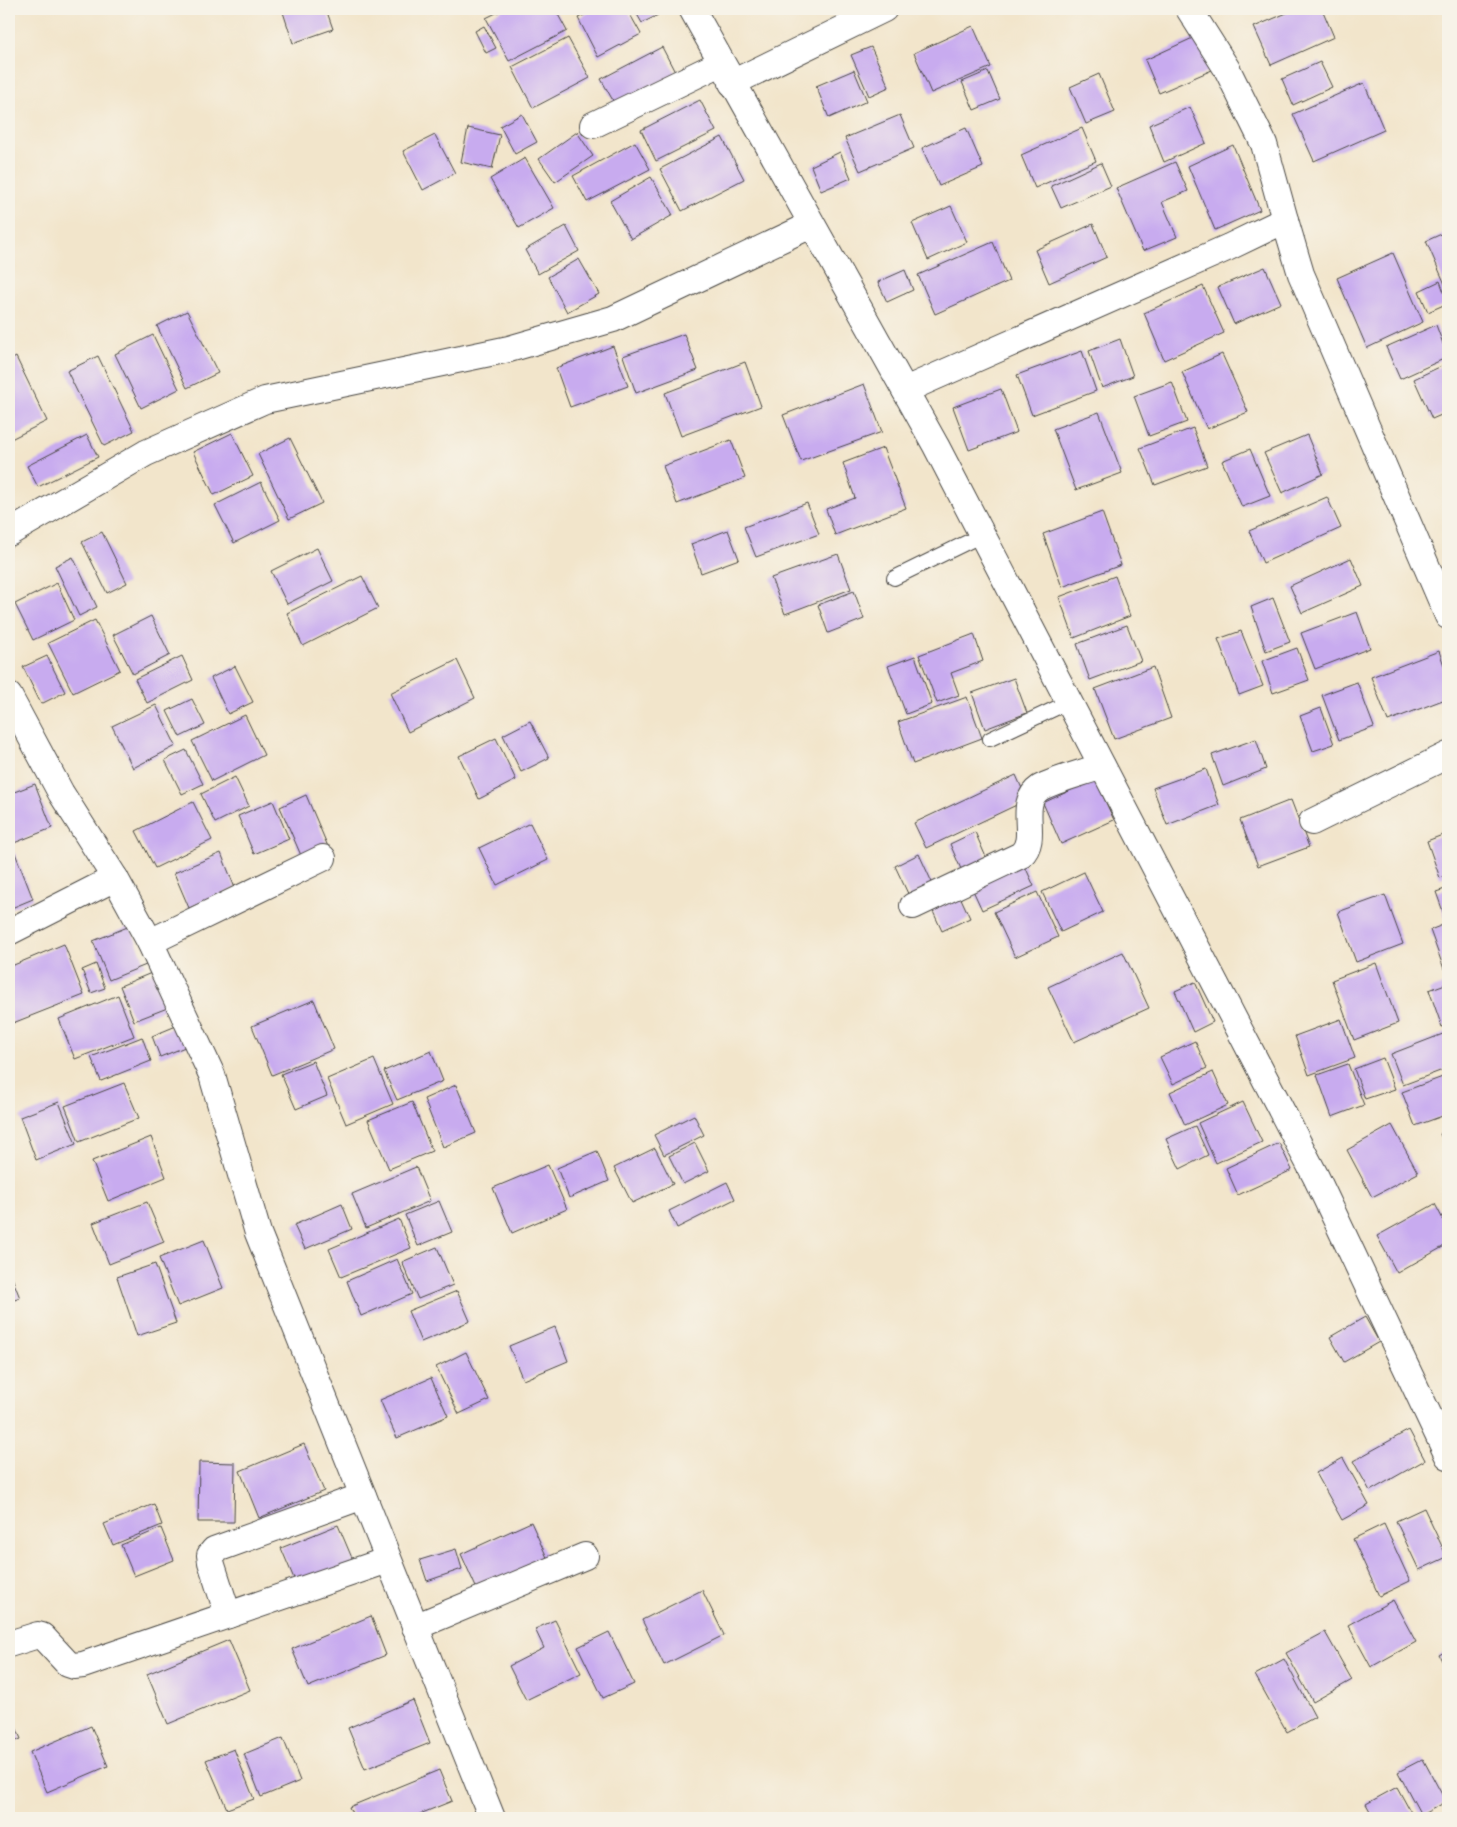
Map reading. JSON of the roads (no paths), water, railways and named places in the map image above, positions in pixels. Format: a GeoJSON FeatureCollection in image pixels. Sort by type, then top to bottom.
{"type":"FeatureCollection","features":[{"type":"Feature","properties":{"kind":"street"},"geometry":{"type":"LineString","coordinates":[[692,9],[726,73],[905,390],[982,535],[1316,1177],[1448,1456]]}},
{"type":"Feature","properties":{"kind":"street"},"geometry":{"type":"LineString","coordinates":[[593,125],[884,9]]}},
{"type":"Feature","properties":{"kind":"street"},"geometry":{"type":"LineString","coordinates":[[1190,9],[1227,69],[1264,144],[1301,274],[1448,616]]}},
{"type":"Feature","properties":{"kind":"street"},"geometry":{"type":"LineString","coordinates":[[905,390],[1230,247],[1285,220]]}},
{"type":"Feature","properties":{"kind":"street"},"geometry":{"type":"LineString","coordinates":[[9,533],[146,453],[265,400],[509,349],[613,319],[811,225]]}},
{"type":"Feature","properties":{"kind":"street"},"geometry":{"type":"LineString","coordinates":[[9,696],[61,793],[115,878],[150,942],[212,1075],[258,1233],[492,1818]]}},
{"type":"Feature","properties":{"kind":"street"},"geometry":{"type":"LineString","coordinates":[[1312,822],[1448,755]]}},
{"type":"Feature","properties":{"kind":"street"},"geometry":{"type":"LineString","coordinates":[[913,906],[1021,855],[1028,849],[1029,843],[1028,808],[1039,789],[1102,766]]}},
{"type":"Feature","properties":{"kind":"street"},"geometry":{"type":"LineString","coordinates":[[150,942],[323,858]]}},
{"type":"Feature","properties":{"kind":"street"},"geometry":{"type":"LineString","coordinates":[[9,932],[115,878]]}},
{"type":"Feature","properties":{"kind":"street"},"geometry":{"type":"LineString","coordinates":[[228,1615],[211,1562],[210,1555],[214,1550],[363,1496]]}},
{"type":"Feature","properties":{"kind":"street"},"geometry":{"type":"LineString","coordinates":[[415,1627],[585,1556]]}},
{"type":"Feature","properties":{"kind":"street"},"geometry":{"type":"LineString","coordinates":[[9,1644],[38,1635],[42,1636],[68,1664],[74,1666],[388,1560]]}},
{"type":"Feature","properties":{"kind":"lane"},"geometry":{"type":"LineString","coordinates":[[894,578],[982,535]]}},
{"type":"Feature","properties":{"kind":"lane"},"geometry":{"type":"LineString","coordinates":[[990,739],[1069,702]]}}]}
